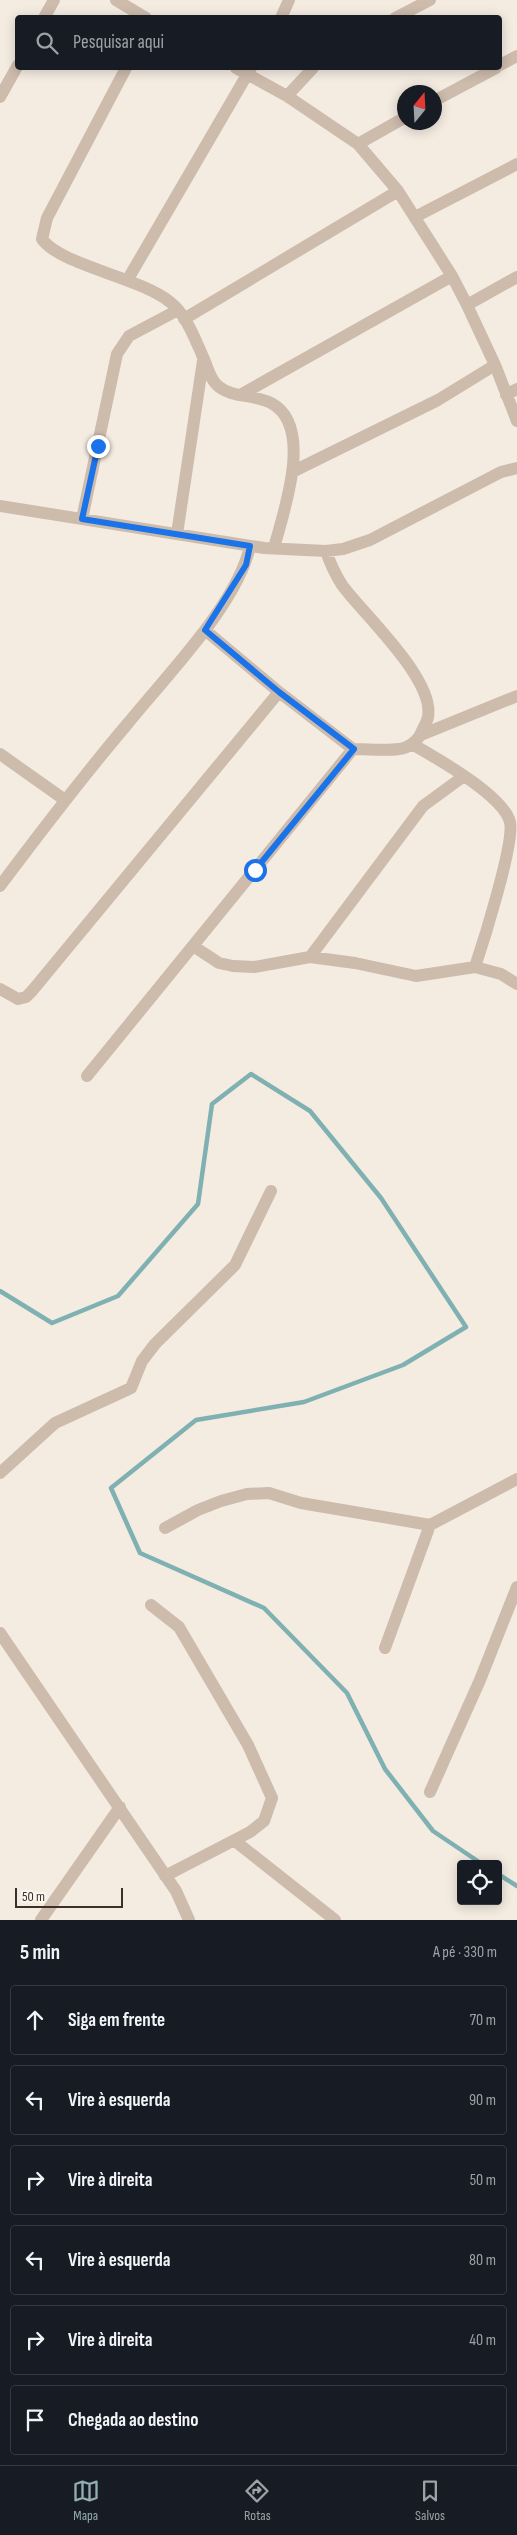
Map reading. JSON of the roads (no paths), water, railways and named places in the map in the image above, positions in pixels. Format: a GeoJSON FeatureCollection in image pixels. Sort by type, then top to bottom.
{"type":"FeatureCollection","features":[{"type":"Feature","properties":{"kind":"street"},"geometry":{"type":"LineString","coordinates":[[46,15],[54,0]]}},
{"type":"Feature","properties":{"kind":"street"},"geometry":{"type":"LineString","coordinates":[[116,0],[141,15]]}},
{"type":"Feature","properties":{"kind":"street"},"geometry":{"type":"LineString","coordinates":[[282,15],[290,0]]}},
{"type":"Feature","properties":{"kind":"street"},"geometry":{"type":"LineString","coordinates":[[401,15],[430,0]]}},
{"type":"Feature","properties":{"kind":"street"},"geometry":{"type":"LineString","coordinates":[[502,64],[517,56]]}},
{"type":"Feature","properties":{"kind":"street"},"geometry":{"type":"LineString","coordinates":[[0,97],[15,70]]}},
{"type":"Feature","properties":{"kind":"street"},"geometry":{"type":"LineString","coordinates":[[125,70],[47,218],[42,239],[48,247],[58,254],[128,279],[163,297],[181,314],[203,358],[210,378],[218,386],[230,394],[242,394],[261,398],[274,404],[285,415],[294,444],[294,471],[274,548]]}},
{"type":"Feature","properties":{"kind":"street"},"geometry":{"type":"LineString","coordinates":[[128,279],[244,70],[288,96],[358,144],[398,191],[452,276],[511,392],[517,421]]}},
{"type":"Feature","properties":{"kind":"street"},"geometry":{"type":"LineString","coordinates":[[288,96],[311,70]]}},
{"type":"Feature","properties":{"kind":"street"},"geometry":{"type":"LineString","coordinates":[[442,97],[492,70]]}},
{"type":"Feature","properties":{"kind":"street"},"geometry":{"type":"LineString","coordinates":[[358,144],[397,122]]}},
{"type":"Feature","properties":{"kind":"street"},"geometry":{"type":"LineString","coordinates":[[415,217],[517,164]]}},
{"type":"Feature","properties":{"kind":"street"},"geometry":{"type":"LineString","coordinates":[[82,519],[117,354],[129,336],[181,314],[398,191]]}},
{"type":"Feature","properties":{"kind":"street"},"geometry":{"type":"LineString","coordinates":[[242,394],[452,276]]}},
{"type":"Feature","properties":{"kind":"street"},"geometry":{"type":"LineString","coordinates":[[467,305],[517,277]]}},
{"type":"Feature","properties":{"kind":"street"},"geometry":{"type":"LineString","coordinates":[[177,534],[203,358]]}},
{"type":"Feature","properties":{"kind":"street"},"geometry":{"type":"LineString","coordinates":[[294,471],[438,400],[496,365]]}},
{"type":"Feature","properties":{"kind":"street"},"geometry":{"type":"LineString","coordinates":[[0,506],[250,546],[326,551],[343,550],[370,540],[501,472],[517,468]]}},
{"type":"Feature","properties":{"kind":"street"},"geometry":{"type":"LineString","coordinates":[[0,886],[65,800],[205,630],[246,565],[250,546]]}},
{"type":"Feature","properties":{"kind":"street"},"geometry":{"type":"LineString","coordinates":[[326,551],[333,570],[343,586],[378,624],[411,669],[425,695],[428,716],[417,739]]}},
{"type":"Feature","properties":{"kind":"street"},"geometry":{"type":"LineString","coordinates":[[205,630],[279,692],[354,749],[400,749],[417,739],[517,696]]}},
{"type":"Feature","properties":{"kind":"street"},"geometry":{"type":"LineString","coordinates":[[0,989],[18,999],[26,997],[32,991],[279,692]]}},
{"type":"Feature","properties":{"kind":"street"},"geometry":{"type":"LineString","coordinates":[[417,739],[502,806],[510,822],[506,855],[488,928],[475,967]]}},
{"type":"Feature","properties":{"kind":"street"},"geometry":{"type":"LineString","coordinates":[[87,1076],[354,749]]}},
{"type":"Feature","properties":{"kind":"street"},"geometry":{"type":"LineString","coordinates":[[0,754],[65,800]]}},
{"type":"Feature","properties":{"kind":"street"},"geometry":{"type":"LineString","coordinates":[[310,957],[423,806],[464,776]]}},
{"type":"Feature","properties":{"kind":"street"},"geometry":{"type":"LineString","coordinates":[[194,946],[219,963],[233,966],[254,967],[310,957],[355,963],[416,976],[475,967],[501,974],[517,984]]}},
{"type":"Feature","properties":{"kind":"street"},"geometry":{"type":"LineString","coordinates":[[0,1473],[55,1422],[113,1398],[131,1388],[142,1361],[155,1344],[235,1265],[271,1191]]}},
{"type":"Feature","properties":{"kind":"street"},"geometry":{"type":"LineString","coordinates":[[164,1528],[198,1510],[221,1501],[247,1494],[269,1493],[310,1505],[430,1525],[517,1478]]}},
{"type":"Feature","properties":{"kind":"street"},"geometry":{"type":"LineString","coordinates":[[385,1648],[430,1525]]}},
{"type":"Feature","properties":{"kind":"street"},"geometry":{"type":"LineString","coordinates":[[430,1792],[480,1680],[517,1587]]}},
{"type":"Feature","properties":{"kind":"street"},"geometry":{"type":"LineString","coordinates":[[151,1605],[179,1627],[244,1737],[272,1798],[264,1820],[250,1832],[165,1876]]}},
{"type":"Feature","properties":{"kind":"street"},"geometry":{"type":"LineString","coordinates":[[0,1633],[176,1891],[189,1920]]}},
{"type":"Feature","properties":{"kind":"street"},"geometry":{"type":"LineString","coordinates":[[43,1919],[120,1807]]}},
{"type":"Feature","properties":{"kind":"street"},"geometry":{"type":"LineString","coordinates":[[235,1841],[335,1920]]}},
{"type":"Feature","properties":{"kind":"waterway"},"geometry":{"type":"LineString","coordinates":[[0,1291],[52,1323],[118,1296],[198,1204],[212,1104],[251,1074],[310,1111],[381,1198],[466,1327],[403,1365],[304,1402],[196,1420],[111,1488],[140,1553],[264,1608],[347,1693],[385,1769],[433,1831],[476,1860]]}},
{"type":"Feature","properties":{"kind":"waterway"},"geometry":{"type":"LineString","coordinates":[[502,1877],[517,1886]]}}]}
